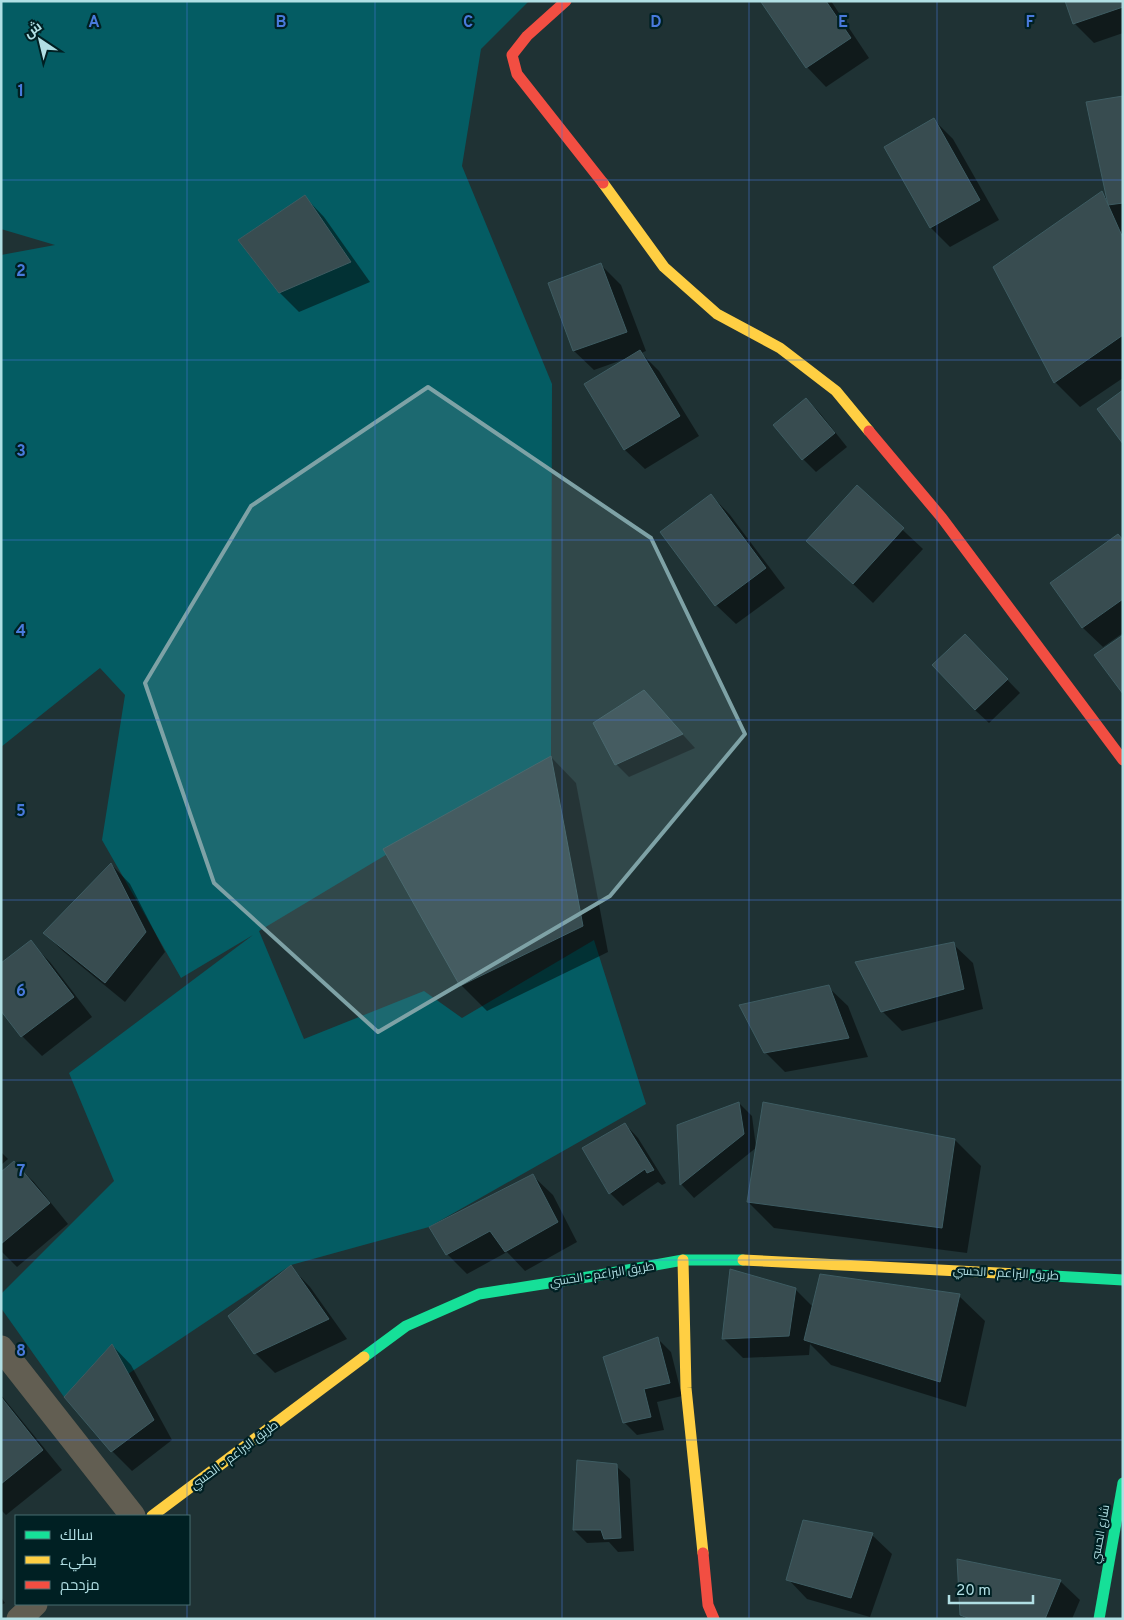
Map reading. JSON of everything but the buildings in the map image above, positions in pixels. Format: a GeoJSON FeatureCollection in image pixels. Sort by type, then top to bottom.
{"type":"FeatureCollection","features":[{"type":"Feature","properties":{"kind":"street"},"geometry":{"type":"LineString","coordinates":[[566,1],[527,36],[512,55],[517,74],[607,188],[664,267],[717,314],[780,348],[836,391],[942,518],[1123,760]]}},
{"type":"Feature","properties":{"kind":"street"},"geometry":{"type":"LineString","coordinates":[[683,1260],[686,1388],[708,1605],[714,1619]]}},
{"type":"Feature","properties":{"kind":"street","name":"طريق البراعم - الحسي"},"geometry":{"type":"LineString","coordinates":[[153,1515],[406,1326],[479,1294],[683,1260],[760,1260],[1123,1280]]}},
{"type":"Feature","properties":{"kind":"street"},"geometry":{"type":"LineString","coordinates":[[1,1348],[132,1515]]}},
{"type":"Feature","properties":{"kind":"street","name":"شارع الحسي"},"geometry":{"type":"LineString","coordinates":[[1098,1619],[1123,1483]]}},
{"type":"Feature","properties":{"kind":"street"},"geometry":{"type":"LineString","coordinates":[[19,1619],[34,1605]]}},
{"type":"Feature","properties":{"kind":"highlighted area"},"geometry":{"type":"Polygon","coordinates":[[[428,387],[651,538],[745,734],[610,896],[378,1032],[214,883],[145,683],[251,506],[428,387]]]}},
{"type":"Feature","properties":{"kind":"shaded area"},"geometry":{"type":"Polygon","coordinates":[[[1,1],[529,1],[481,49],[462,166],[552,384],[551,756],[259,931],[304,1039],[424,991],[462,1018],[594,940],[646,1104],[429,1227],[291,1265],[128,1374],[112,1344],[64,1397],[1,1308],[1,1294],[114,1181],[69,1073],[253,935],[181,978],[102,840],[125,695],[100,668],[1,747],[1,255],[55,245],[1,229],[1,1]],[[305,196],[238,240],[279,293],[351,262],[305,196]]]}},
{"type":"Feature","properties":{"kind":"traffic: fast"},"geometry":{"type":"LineString","coordinates":[[364,1357],[406,1326],[479,1294],[683,1260],[743,1260]]}},
{"type":"Feature","properties":{"kind":"traffic: fast"},"geometry":{"type":"LineString","coordinates":[[1019,1274],[1123,1280]]}},
{"type":"Feature","properties":{"kind":"traffic: fast"},"geometry":{"type":"LineString","coordinates":[[1099,1619],[1123,1483]]}},
{"type":"Feature","properties":{"kind":"traffic: slow"},"geometry":{"type":"LineString","coordinates":[[603,183],[664,267],[717,314],[780,348],[836,391],[869,431]]}},
{"type":"Feature","properties":{"kind":"traffic: slow"},"geometry":{"type":"LineString","coordinates":[[683,1260],[686,1388],[703,1553]]}},
{"type":"Feature","properties":{"kind":"traffic: slow"},"geometry":{"type":"LineString","coordinates":[[743,1260],[1019,1274]]}},
{"type":"Feature","properties":{"kind":"traffic: slow"},"geometry":{"type":"LineString","coordinates":[[153,1515],[364,1357]]}},
{"type":"Feature","properties":{"kind":"traffic: jam"},"geometry":{"type":"LineString","coordinates":[[566,1],[527,36],[512,55],[517,74],[603,183]]}},
{"type":"Feature","properties":{"kind":"traffic: jam"},"geometry":{"type":"LineString","coordinates":[[869,431],[942,518],[1123,760]]}},
{"type":"Feature","properties":{"kind":"traffic: jam"},"geometry":{"type":"LineString","coordinates":[[703,1553],[708,1605],[714,1619]]}}]}
